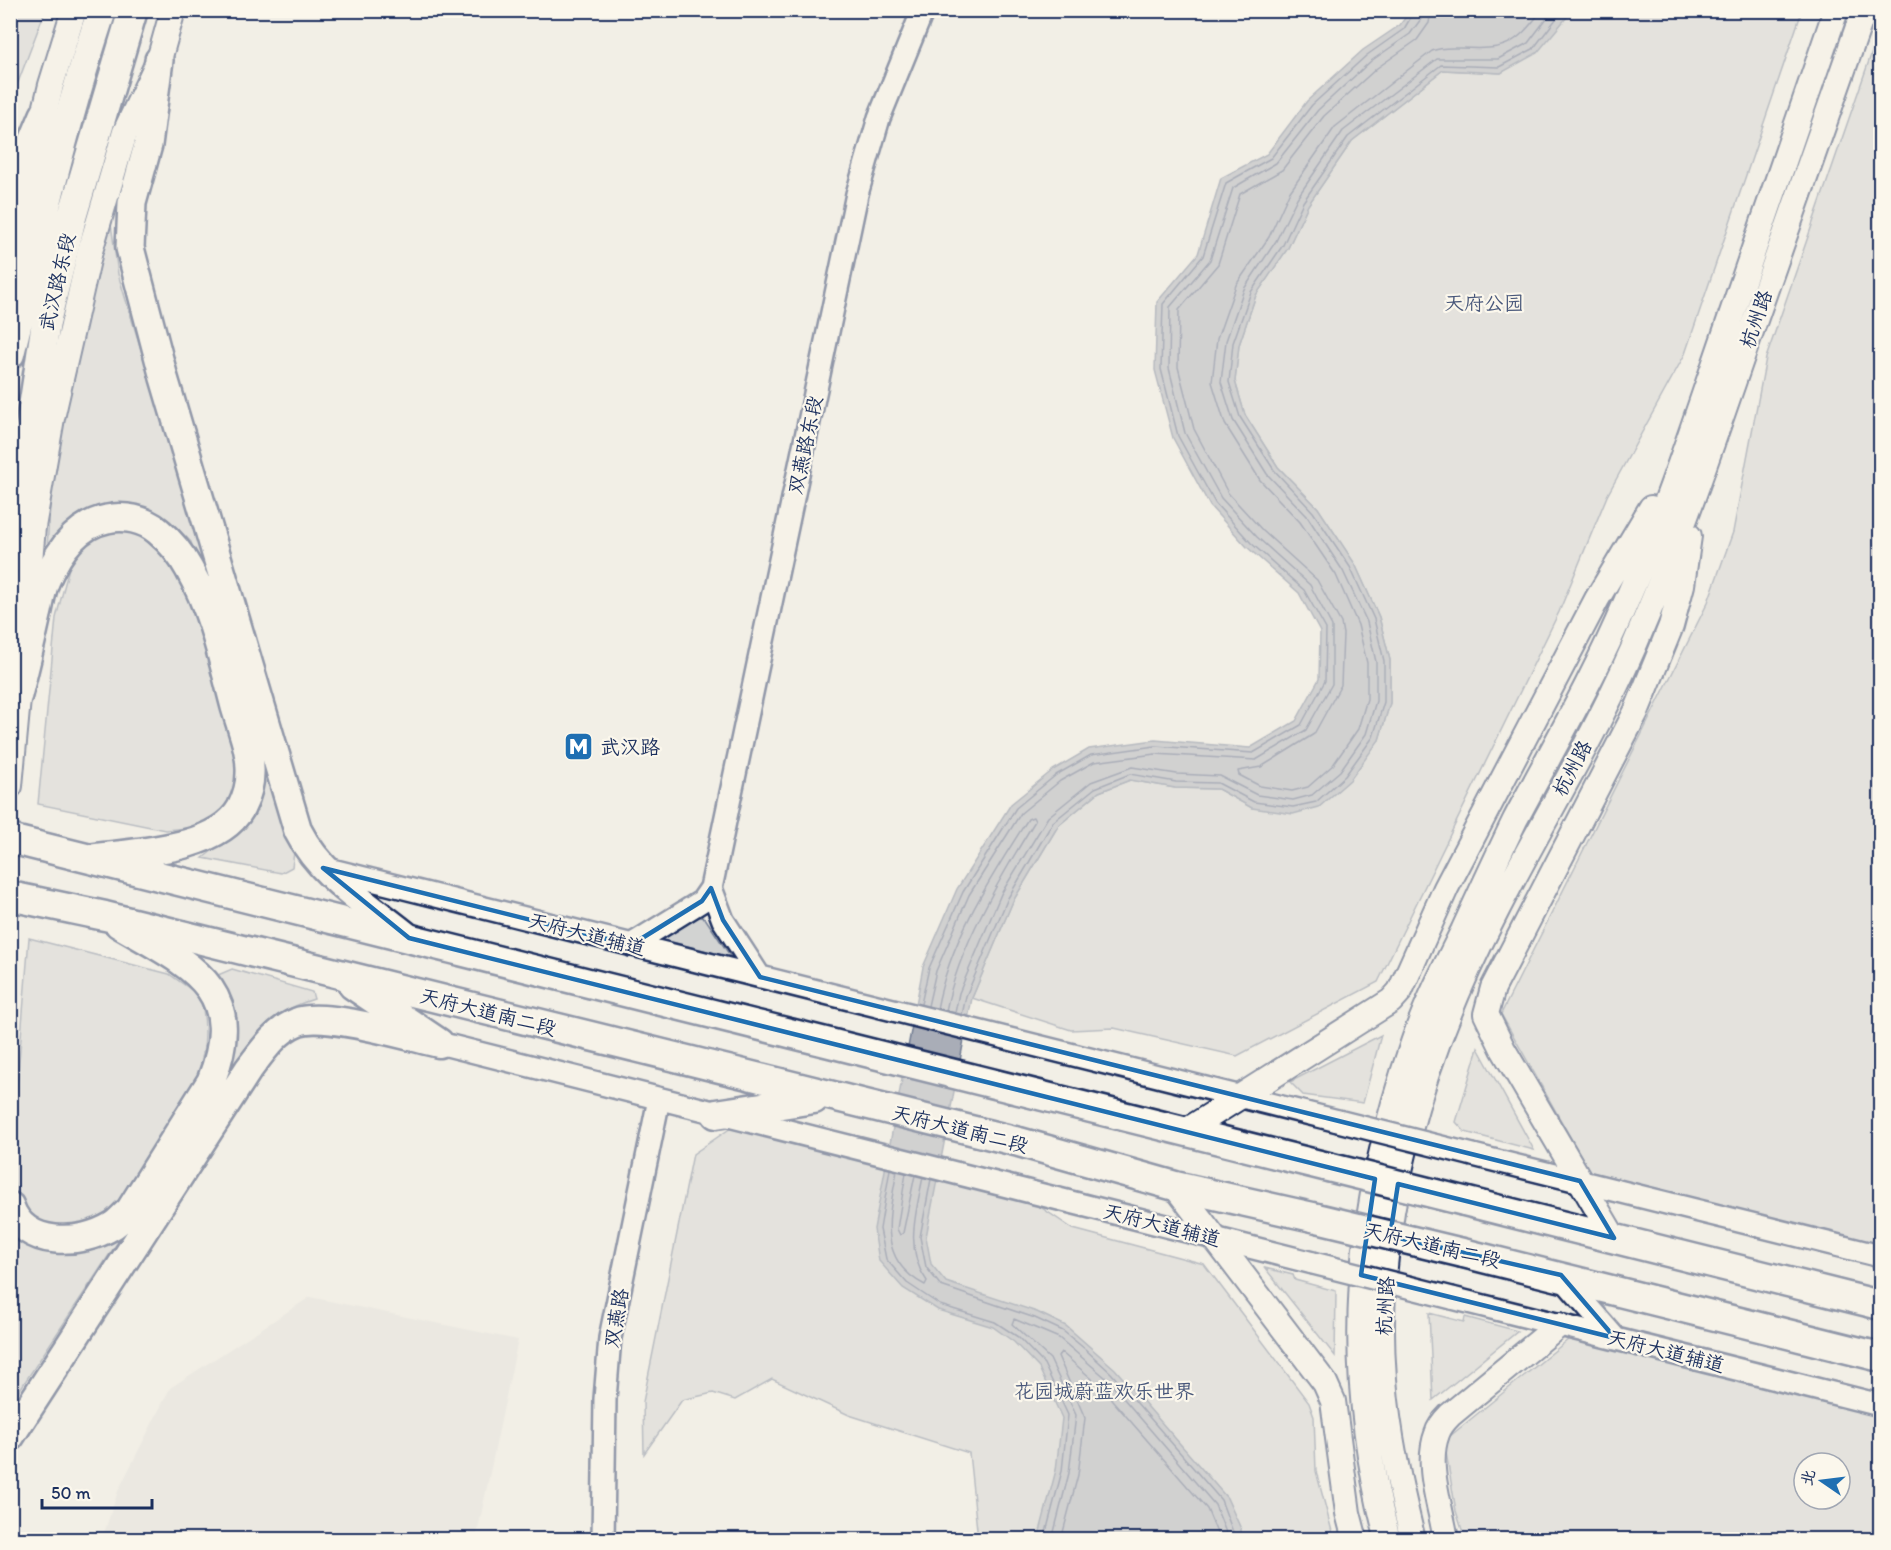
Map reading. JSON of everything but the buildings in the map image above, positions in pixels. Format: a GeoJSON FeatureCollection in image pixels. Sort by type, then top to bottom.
{"type":"FeatureCollection","features":[{"type":"Feature","properties":{"kind":"highway","name":"武汉路东段"},"geometry":{"type":"LineString","coordinates":[[10,354],[87,54],[102,10]]}},
{"type":"Feature","properties":{"kind":"highway","name":"武汉路东段"},"geometry":{"type":"LineString","coordinates":[[10,559],[46,322],[75,206],[133,10]]}},
{"type":"Feature","properties":{"kind":"highway"},"geometry":{"type":"LineString","coordinates":[[10,838],[1881,1305]]}},
{"type":"Feature","properties":{"kind":"highway","name":"天府大道南二段"},"geometry":{"type":"LineString","coordinates":[[10,896],[39,904],[105,916],[828,1097],[1019,1142],[1174,1186],[1561,1275],[1881,1357]]}},
{"type":"Feature","properties":{"kind":"highway"},"geometry":{"type":"LineString","coordinates":[[336,974],[439,1043]]}},
{"type":"Feature","properties":{"kind":"highway"},"geometry":{"type":"LineString","coordinates":[[716,1114],[828,1097]]}},
{"type":"Feature","properties":{"kind":"main road"},"geometry":{"type":"LineString","coordinates":[[10,258],[44,115],[74,10]]}},
{"type":"Feature","properties":{"kind":"main road"},"geometry":{"type":"LineString","coordinates":[[173,10],[159,60],[148,145],[132,203],[130,248],[164,378],[287,794],[308,851],[323,868],[409,938]]}},
{"type":"Feature","properties":{"kind":"main road","name":"杭州路"},"geometry":{"type":"LineString","coordinates":[[1388,1539],[1368,1442],[1360,1377],[1359,1318],[1371,1196],[1395,1102],[1413,1041],[1437,985],[1515,821],[1597,668],[1628,598],[1683,458],[1836,10]]}},
{"type":"Feature","properties":{"kind":"main road","name":"杭州路"},"geometry":{"type":"LineString","coordinates":[[1413,1539],[1392,1438],[1384,1379],[1382,1324],[1395,1201],[1417,1108],[1459,990],[1491,920],[1635,644],[1695,492],[1863,10]]}},
{"type":"Feature","properties":{"kind":"main road"},"geometry":{"type":"LineString","coordinates":[[10,786],[33,526],[52,417],[90,251],[125,132],[159,60]]}},
{"type":"Feature","properties":{"kind":"main road"},"geometry":{"type":"LineString","coordinates":[[10,196],[44,115]]}},
{"type":"Feature","properties":{"kind":"main road"},"geometry":{"type":"LineString","coordinates":[[1186,1131],[1391,1002],[1400,991],[1446,888],[1597,599],[1683,458]]}},
{"type":"Feature","properties":{"kind":"main road"},"geometry":{"type":"LineString","coordinates":[[1614,1238],[1490,1026],[1486,1014],[1488,1004],[1636,712],[1658,660],[1682,585],[1695,492]]}},
{"type":"Feature","properties":{"kind":"main road"},"geometry":{"type":"LineString","coordinates":[[18,695],[45,581],[61,552],[77,532],[94,521],[119,516],[138,520],[157,530],[174,547],[190,570],[213,626],[247,747],[250,772],[248,791],[240,810],[223,827],[203,839],[91,858]]}},
{"type":"Feature","properties":{"kind":"main road"},"geometry":{"type":"LineString","coordinates":[[10,1206],[26,1228],[42,1237],[80,1239],[114,1225],[130,1210],[211,1082],[220,1059],[224,1037],[219,1004],[213,990],[190,967],[105,916]]}},
{"type":"Feature","properties":{"kind":"main road"},"geometry":{"type":"LineString","coordinates":[[10,1437],[248,1070],[273,1039],[297,1022],[321,1018],[439,1043]]}},
{"type":"Feature","properties":{"kind":"main road"},"geometry":{"type":"LineString","coordinates":[[1174,1186],[1325,1383],[1334,1401],[1348,1513],[1355,1539]]}},
{"type":"Feature","properties":{"kind":"main road"},"geometry":{"type":"LineString","coordinates":[[1446,1539],[1433,1468],[1433,1448],[1437,1431],[1450,1414],[1559,1324]]}},
{"type":"Feature","properties":{"kind":"street","name":"双燕路东段"},"geometry":{"type":"LineString","coordinates":[[711,888],[857,194],[879,118],[923,10]]}},
{"type":"Feature","properties":{"kind":"street","name":"天府大道辅道"},"geometry":{"type":"LineString","coordinates":[[323,868],[1239,1096]]}},
{"type":"Feature","properties":{"kind":"street"},"geometry":{"type":"LineString","coordinates":[[631,945],[702,901],[711,888]]}},
{"type":"Feature","properties":{"kind":"street"},"geometry":{"type":"LineString","coordinates":[[711,888],[723,920],[760,977]]}},
{"type":"Feature","properties":{"kind":"street"},"geometry":{"type":"LineString","coordinates":[[439,1043],[716,1114]]}},
{"type":"Feature","properties":{"kind":"street"},"geometry":{"type":"LineString","coordinates":[[1239,1096],[1881,1256]]}},
{"type":"Feature","properties":{"kind":"street","name":"双燕路"},"geometry":{"type":"LineString","coordinates":[[603,1539],[605,1399],[610,1338],[659,1099]]}},
{"type":"Feature","properties":{"kind":"street","name":"天府大道辅道"},"geometry":{"type":"LineString","coordinates":[[716,1114],[1881,1405]]}},
{"type":"Feature","properties":{"kind":"street"},"geometry":{"type":"LineString","coordinates":[[1561,1275],[1614,1338]]}},
{"type":"Feature","properties":{"kind":"highlighted area"},"geometry":{"type":"Polygon","coordinates":[[[323,868],[631,945],[702,901],[711,888],[723,920],[760,977],[1580,1181],[1614,1238],[1398,1184],[1390,1236],[1561,1275],[1615,1338],[1361,1275],[1375,1179],[409,938],[323,868]]]}},
{"type":"Feature","properties":{"kind":"shaded area"},"geometry":{"type":"Polygon","coordinates":[[[310,1297],[518,1340],[476,1539],[102,1539],[118,1491],[170,1388],[310,1297]]]}},
{"type":"Feature","properties":{"kind":"green space"},"geometry":{"type":"Polygon","coordinates":[[[10,11],[45,11],[11,101],[10,11]]]}},
{"type":"Feature","properties":{"kind":"green space","name":"天府公园"},"geometry":{"type":"Polygon","coordinates":[[[1572,11],[1802,11],[1685,354],[1607,496],[1559,612],[1378,982],[1237,1056],[1114,1028],[1071,1030],[972,998],[1013,901],[1058,826],[1099,792],[1130,780],[1175,788],[1218,789],[1252,808],[1379,740],[1390,703],[1390,660],[1379,617],[1355,564],[1318,508],[1278,467],[1245,415],[1235,381],[1239,345],[1256,295],[1288,248],[1308,205],[1352,141],[1443,70],[1501,73],[1572,11]]]}},
{"type":"Feature","properties":{"kind":"green space"},"geometry":{"type":"Polygon","coordinates":[[[1880,29],[1880,1244],[1590,1172],[1501,1014],[1708,602],[1733,532],[1766,358],[1880,29]]]}},
{"type":"Feature","properties":{"kind":"green space"},"geometry":{"type":"Polygon","coordinates":[[[110,217],[118,274],[294,852],[292,867],[281,873],[203,858],[244,825],[257,807],[262,773],[191,542],[170,521],[146,510],[47,549],[55,465],[62,423],[79,340],[110,217]]]}},
{"type":"Feature","properties":{"kind":"green space"},"geometry":{"type":"Polygon","coordinates":[[[110,527],[139,530],[180,569],[231,726],[241,767],[237,792],[224,809],[199,827],[165,830],[38,804],[56,618],[69,568],[88,540],[110,527]]]}},
{"type":"Feature","properties":{"kind":"green space"},"geometry":{"type":"Polygon","coordinates":[[[694,915],[705,918],[731,957],[656,938],[694,915]]]}},
{"type":"Feature","properties":{"kind":"green space"},"geometry":{"type":"Polygon","coordinates":[[[29,938],[169,974],[200,996],[205,1022],[200,1067],[181,1107],[111,1212],[96,1223],[83,1227],[55,1228],[31,1218],[22,1208],[13,1182],[12,1141],[29,938]]]}},
{"type":"Feature","properties":{"kind":"green space"},"geometry":{"type":"Polygon","coordinates":[[[232,969],[312,992],[314,999],[296,1005],[270,1021],[251,1042],[223,1082],[235,1042],[237,1021],[232,1001],[217,982],[218,975],[232,969]]]}},
{"type":"Feature","properties":{"kind":"green space"},"geometry":{"type":"Polygon","coordinates":[[[1381,1035],[1363,1103],[1303,1095],[1290,1082],[1381,1035]]]}},
{"type":"Feature","properties":{"kind":"green space"},"geometry":{"type":"Polygon","coordinates":[[[1478,1048],[1534,1150],[1465,1132],[1456,1122],[1478,1048]]]}},
{"type":"Feature","properties":{"kind":"green space","name":"花园城蔚蓝欢乐世界"},"geometry":{"type":"Polygon","coordinates":[[[731,1128],[1030,1200],[1073,1229],[1204,1264],[1309,1403],[1314,1417],[1316,1471],[1334,1539],[978,1539],[969,1453],[849,1415],[772,1379],[735,1400],[713,1393],[682,1400],[644,1454],[643,1402],[693,1154],[731,1128]]]}},
{"type":"Feature","properties":{"kind":"green space"},"geometry":{"type":"Polygon","coordinates":[[[11,1224],[127,1228],[11,1403],[11,1224]]]}},
{"type":"Feature","properties":{"kind":"green space"},"geometry":{"type":"Polygon","coordinates":[[[1265,1268],[1293,1275],[1295,1280],[1336,1291],[1335,1356],[1265,1268]]]}},
{"type":"Feature","properties":{"kind":"green space"},"geometry":{"type":"Polygon","coordinates":[[[1429,1313],[1464,1322],[1465,1317],[1518,1331],[1433,1400],[1429,1313]]]}},
{"type":"Feature","properties":{"kind":"green space"},"geometry":{"type":"Polygon","coordinates":[[[1569,1339],[1880,1415],[1880,1539],[1465,1539],[1456,1511],[1444,1441],[1569,1339]]]}},
{"type":"Feature","properties":{"kind":"water"},"geometry":{"type":"Polygon","coordinates":[[[1410,11],[1572,11],[1537,53],[1501,73],[1443,70],[1352,141],[1308,205],[1288,248],[1256,295],[1239,345],[1235,381],[1245,415],[1278,467],[1318,508],[1355,564],[1379,617],[1390,660],[1390,703],[1379,740],[1350,780],[1319,807],[1293,814],[1252,808],[1218,789],[1175,788],[1130,780],[1099,792],[1058,826],[1013,901],[972,998],[926,1237],[931,1264],[946,1282],[1037,1312],[1066,1326],[1115,1369],[1227,1498],[1241,1529],[1242,1539],[1038,1539],[1056,1470],[1062,1418],[1039,1368],[1014,1342],[993,1327],[938,1310],[903,1288],[879,1261],[874,1229],[923,967],[957,889],[1011,804],[1053,770],[1089,749],[1155,740],[1250,748],[1296,721],[1319,679],[1320,632],[1299,593],[1247,547],[1210,506],[1173,438],[1155,370],[1157,302],[1198,254],[1221,178],[1267,154],[1307,101],[1363,50],[1400,25],[1410,11]]]}},
{"type":"Feature","properties":{"kind":"water"},"geometry":{"type":"Polygon","coordinates":[[[1823,11],[1880,11],[1880,32],[1823,11]]]}},
{"type":"Feature","properties":{"kind":"place","name":"武汉路"},"geometry":{"type":"Point","coordinates":[579,747]}}]}
